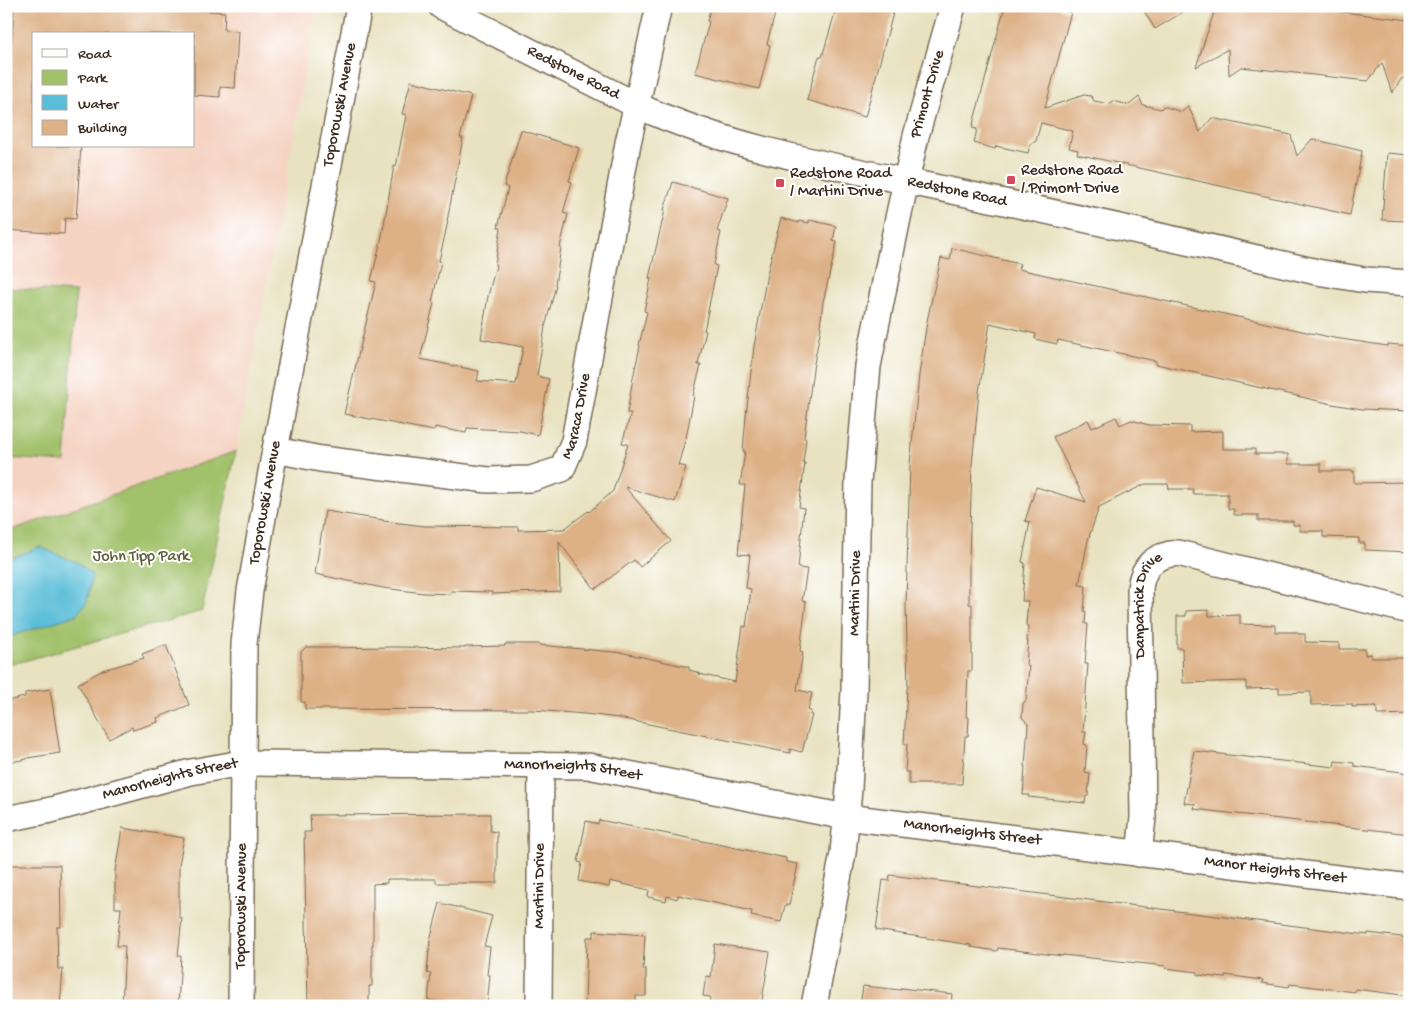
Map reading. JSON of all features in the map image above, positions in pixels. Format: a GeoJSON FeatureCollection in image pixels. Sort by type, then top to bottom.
{"type":"FeatureCollection","features":[{"type":"Feature","properties":{"kind":"street","name":"Toporowski Avenue"},"geometry":{"type":"LineString","coordinates":[[241,1006],[244,644],[250,590],[359,6]]}},
{"type":"Feature","properties":{"kind":"street","name":"Redstone Road"},"geometry":{"type":"LineString","coordinates":[[440,6],[661,117],[726,140],[906,182],[1317,272],[1365,280],[1410,283]]}},
{"type":"Feature","properties":{"kind":"street","name":"Maraca Drive"},"geometry":{"type":"LineString","coordinates":[[275,450],[321,459],[488,480],[531,479],[562,468],[574,441],[636,105],[659,6]]}},
{"type":"Feature","properties":{"kind":"street","name":"Primont Drive"},"geometry":{"type":"LineString","coordinates":[[906,182],[916,136],[952,6]]}},
{"type":"Feature","properties":{"kind":"street","name":"Martini Drive"},"geometry":{"type":"LineString","coordinates":[[814,1006],[843,853],[854,690],[858,482],[868,366],[906,182]]}},
{"type":"Feature","properties":{"kind":"street","name":"Danpatrick Drive"},"geometry":{"type":"LineString","coordinates":[[1139,854],[1142,818],[1140,588],[1142,576],[1147,566],[1161,556],[1178,553],[1410,611]]}},
{"type":"Feature","properties":{"kind":"street","name":"Manorheights Street"},"geometry":{"type":"LineString","coordinates":[[6,819],[51,810],[191,772],[242,762],[588,766],[846,817],[1139,854]]}},
{"type":"Feature","properties":{"kind":"street","name":"Martini Drive"},"geometry":{"type":"LineString","coordinates":[[539,1006],[541,765]]}},
{"type":"Feature","properties":{"kind":"street","name":"Manor Heights Street"},"geometry":{"type":"LineString","coordinates":[[1139,854],[1410,887]]}},
{"type":"Feature","properties":{"kind":"shaded area"},"geometry":{"type":"Polygon","coordinates":[[[6,6],[317,6],[236,451],[6,532],[6,6]]]}},
{"type":"Feature","properties":{"kind":"green space"},"geometry":{"type":"Polygon","coordinates":[[[6,288],[76,292],[65,462],[6,458],[6,288]]]}},
{"type":"Feature","properties":{"kind":"green space","name":"John Tipp Park"},"geometry":{"type":"Polygon","coordinates":[[[236,451],[202,611],[6,666],[6,532],[236,451]]]}},
{"type":"Feature","properties":{"kind":"water"},"geometry":{"type":"Polygon","coordinates":[[[40,547],[78,563],[92,575],[87,602],[76,615],[6,636],[6,560],[40,547]]]}},
{"type":"Feature","properties":{"kind":"building"},"geometry":{"type":"Polygon","coordinates":[[[14,6],[141,6],[225,12],[224,30],[238,31],[235,88],[220,87],[220,97],[195,95],[195,32],[32,32],[32,148],[81,148],[76,219],[65,218],[64,234],[6,230],[6,127],[14,6]]]}},
{"type":"Feature","properties":{"kind":"building"},"geometry":{"type":"Polygon","coordinates":[[[711,6],[777,6],[767,44],[770,45],[759,89],[695,73],[709,22],[707,21],[711,6]]]}},
{"type":"Feature","properties":{"kind":"building"},"geometry":{"type":"Polygon","coordinates":[[[837,6],[895,6],[865,117],[807,100],[819,56],[822,57],[837,6]]]}},
{"type":"Feature","properties":{"kind":"building"},"geometry":{"type":"Polygon","coordinates":[[[1005,6],[1050,6],[1071,12],[1045,108],[1084,95],[1091,96],[1094,101],[1110,104],[1113,101],[1129,105],[1139,97],[1143,105],[1161,109],[1163,106],[1182,112],[1188,106],[1200,132],[1212,118],[1291,135],[1297,156],[1312,139],[1362,151],[1350,215],[1077,154],[1078,150],[1069,148],[1073,131],[1041,123],[1036,141],[1030,145],[1028,153],[996,146],[995,149],[974,143],[977,129],[972,128],[1005,6]]]}},
{"type":"Feature","properties":{"kind":"building"},"geometry":{"type":"Polygon","coordinates":[[[1141,6],[1193,6],[1155,29],[1141,6]]]}},
{"type":"Feature","properties":{"kind":"building"},"geometry":{"type":"Polygon","coordinates":[[[1216,6],[1292,6],[1410,20],[1410,80],[1402,78],[1392,93],[1382,63],[1368,81],[1241,67],[1229,75],[1228,49],[1196,67],[1216,6]]]}},
{"type":"Feature","properties":{"kind":"building"},"geometry":{"type":"Polygon","coordinates":[[[411,81],[471,96],[460,138],[463,138],[439,261],[441,262],[432,302],[434,303],[420,359],[479,371],[477,381],[516,384],[523,347],[481,339],[488,296],[496,266],[501,228],[498,227],[508,188],[504,186],[521,130],[579,148],[569,181],[572,182],[563,213],[568,214],[560,247],[556,285],[545,327],[537,376],[549,379],[538,435],[520,431],[467,428],[466,433],[435,427],[434,431],[344,414],[376,282],[371,281],[406,115],[402,114],[411,81]]]}},
{"type":"Feature","properties":{"kind":"building"},"geometry":{"type":"Polygon","coordinates":[[[1387,153],[1410,155],[1410,214],[1408,214],[1407,221],[1382,220],[1387,153]]]}},
{"type":"Feature","properties":{"kind":"building"},"geometry":{"type":"Polygon","coordinates":[[[673,182],[728,198],[717,231],[721,232],[714,265],[717,266],[698,365],[701,365],[693,396],[686,438],[678,465],[686,467],[675,502],[625,487],[671,541],[640,567],[634,560],[595,589],[559,542],[560,591],[492,594],[492,592],[451,591],[451,594],[424,593],[383,588],[315,574],[325,511],[425,526],[518,527],[518,530],[564,529],[589,512],[613,491],[628,444],[622,443],[631,413],[627,413],[647,312],[644,311],[651,279],[649,278],[664,210],[673,182]]]}},
{"type":"Feature","properties":{"kind":"building"},"geometry":{"type":"Polygon","coordinates":[[[781,218],[799,223],[799,221],[809,223],[809,220],[836,226],[833,241],[837,242],[823,302],[821,327],[813,369],[804,438],[806,439],[803,463],[805,463],[799,507],[804,508],[798,568],[807,569],[802,601],[806,602],[800,651],[803,652],[797,690],[812,693],[808,711],[811,711],[810,715],[812,715],[802,752],[790,749],[790,753],[619,718],[585,714],[533,710],[305,709],[305,702],[301,702],[301,652],[306,647],[465,648],[505,646],[505,644],[539,644],[624,653],[689,667],[689,670],[699,674],[735,682],[743,626],[746,627],[751,589],[746,588],[750,555],[738,554],[745,485],[740,485],[745,451],[743,451],[746,416],[754,346],[767,274],[781,218]]]}},
{"type":"Feature","properties":{"kind":"building"},"geometry":{"type":"Polygon","coordinates":[[[952,248],[1020,264],[1018,269],[1334,338],[1388,346],[1388,344],[1410,346],[1410,404],[1409,411],[1362,409],[1332,404],[1156,364],[1156,361],[1058,340],[1057,344],[1035,339],[1036,334],[990,323],[979,392],[972,465],[969,604],[972,604],[972,671],[968,671],[966,717],[969,717],[968,736],[965,736],[962,784],[909,784],[909,772],[905,772],[907,744],[904,744],[908,688],[906,605],[910,464],[919,375],[927,321],[941,258],[950,260],[952,248]]]}},
{"type":"Feature","properties":{"kind":"building"},"geometry":{"type":"Polygon","coordinates":[[[1116,417],[1120,425],[1131,420],[1149,425],[1190,426],[1190,432],[1223,431],[1223,449],[1255,449],[1255,454],[1288,454],[1288,464],[1321,464],[1321,471],[1354,471],[1354,483],[1410,482],[1410,552],[1365,550],[1365,543],[1359,543],[1359,538],[1323,537],[1323,531],[1300,531],[1300,525],[1293,525],[1293,521],[1258,521],[1258,515],[1234,515],[1234,509],[1228,509],[1228,494],[1193,494],[1193,489],[1169,489],[1168,484],[1145,484],[1099,507],[1088,540],[1079,585],[1086,586],[1084,611],[1086,612],[1085,624],[1088,624],[1085,664],[1088,664],[1083,732],[1086,732],[1084,744],[1087,745],[1085,772],[1090,773],[1088,796],[1086,796],[1085,803],[1028,797],[1029,795],[1023,795],[1028,724],[1022,717],[1023,703],[1026,701],[1029,666],[1026,664],[1028,601],[1022,601],[1025,563],[1022,562],[1030,522],[1025,521],[1036,487],[1086,502],[1053,437],[1088,420],[1092,428],[1116,417]]]}},
{"type":"Feature","properties":{"kind":"building"},"geometry":{"type":"Polygon","coordinates":[[[1209,610],[1209,616],[1240,615],[1240,624],[1275,625],[1275,632],[1298,632],[1298,634],[1305,634],[1305,642],[1339,643],[1339,649],[1365,649],[1365,655],[1371,654],[1371,658],[1406,658],[1406,662],[1410,662],[1410,714],[1377,715],[1377,706],[1352,707],[1352,704],[1311,705],[1311,692],[1279,693],[1279,688],[1246,689],[1246,681],[1183,683],[1182,648],[1177,648],[1177,616],[1186,616],[1186,611],[1209,610]]]}},
{"type":"Feature","properties":{"kind":"building"},"geometry":{"type":"Polygon","coordinates":[[[166,645],[189,705],[157,718],[158,722],[133,730],[132,727],[109,739],[78,684],[103,670],[144,658],[142,654],[166,645]]]}},
{"type":"Feature","properties":{"kind":"building"},"geometry":{"type":"Polygon","coordinates":[[[50,689],[60,753],[6,763],[6,701],[25,697],[25,693],[50,689]]]}},
{"type":"Feature","properties":{"kind":"building"},"geometry":{"type":"Polygon","coordinates":[[[1194,751],[1334,767],[1335,761],[1354,763],[1354,766],[1410,773],[1410,834],[1194,809],[1195,804],[1184,803],[1194,751]]]}},
{"type":"Feature","properties":{"kind":"building"},"geometry":{"type":"Polygon","coordinates":[[[490,814],[490,831],[497,832],[497,883],[436,883],[436,879],[387,879],[387,883],[373,884],[372,986],[369,986],[369,1006],[308,1006],[304,832],[311,832],[310,815],[490,814]]]}},
{"type":"Feature","properties":{"kind":"building"},"geometry":{"type":"Polygon","coordinates":[[[599,820],[786,858],[786,862],[798,864],[789,905],[785,905],[781,922],[751,916],[752,911],[678,895],[677,899],[667,896],[666,901],[648,897],[649,890],[610,881],[609,887],[579,881],[582,863],[578,862],[586,821],[598,824],[599,820]]]}},
{"type":"Feature","properties":{"kind":"building"},"geometry":{"type":"Polygon","coordinates":[[[122,828],[184,838],[179,865],[179,917],[182,918],[178,956],[181,956],[178,1006],[122,1006],[125,946],[117,946],[121,908],[115,908],[115,872],[122,828]]]}},
{"type":"Feature","properties":{"kind":"building"},"geometry":{"type":"Polygon","coordinates":[[[6,865],[60,865],[61,927],[57,927],[58,969],[63,969],[60,1006],[6,1006],[6,865]]]}},
{"type":"Feature","properties":{"kind":"building"},"geometry":{"type":"Polygon","coordinates":[[[890,875],[1368,935],[1368,933],[1410,938],[1410,996],[1290,984],[1289,987],[1262,983],[1263,980],[1225,975],[1225,978],[1198,975],[1198,972],[1165,968],[1166,966],[998,948],[997,951],[876,930],[883,880],[889,881],[890,875]]]}},
{"type":"Feature","properties":{"kind":"building"},"geometry":{"type":"Polygon","coordinates":[[[440,903],[492,916],[484,946],[490,947],[487,975],[490,975],[487,1006],[428,1000],[431,974],[427,973],[430,940],[440,903]]]}},
{"type":"Feature","properties":{"kind":"building"},"geometry":{"type":"Polygon","coordinates":[[[594,931],[645,935],[643,969],[646,969],[646,996],[636,996],[636,1006],[585,1006],[587,937],[594,937],[594,931]]]}},
{"type":"Feature","properties":{"kind":"building"},"geometry":{"type":"Polygon","coordinates":[[[715,944],[770,952],[761,1006],[709,1006],[710,997],[703,996],[706,976],[711,977],[715,944]]]}},
{"type":"Feature","properties":{"kind":"building"},"geometry":{"type":"Polygon","coordinates":[[[863,986],[952,994],[951,1006],[860,1006],[863,986]]]}},
{"type":"Feature","properties":{"kind":"place","name":"Redstone Road / Primont Drive"},"geometry":{"type":"Point","coordinates":[1011,180]}},
{"type":"Feature","properties":{"kind":"place","name":"Redstone Road / Martini Drive"},"geometry":{"type":"Point","coordinates":[780,183]}}]}
